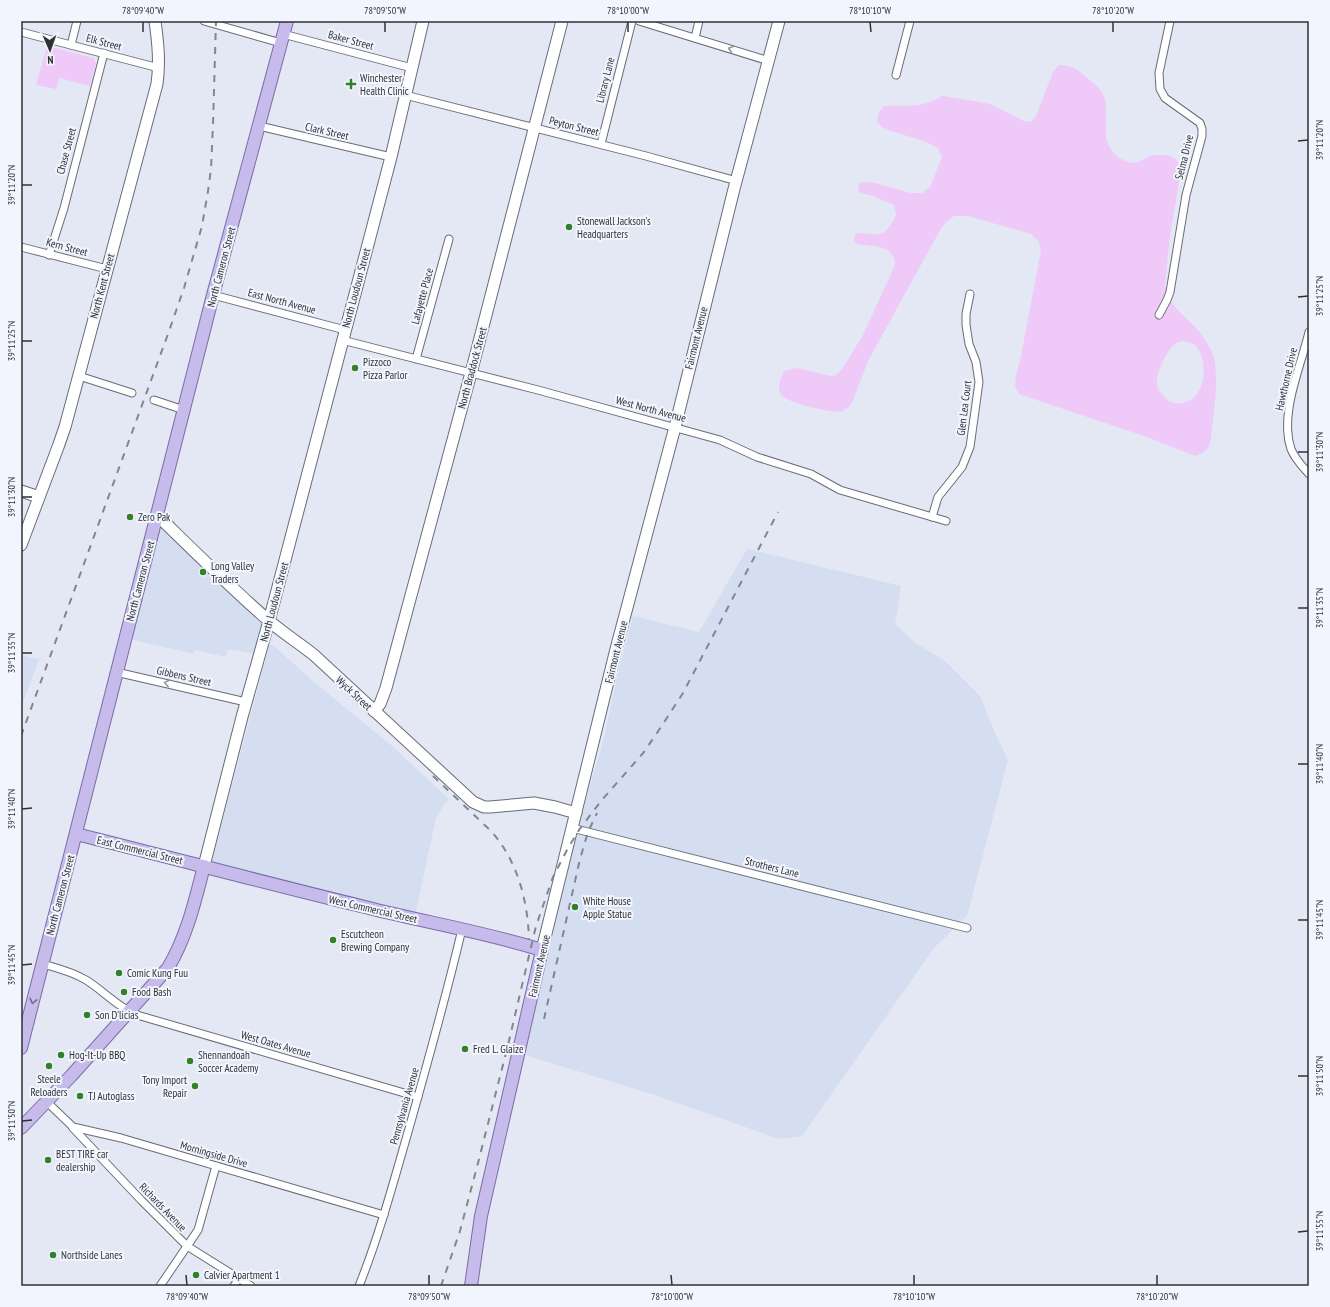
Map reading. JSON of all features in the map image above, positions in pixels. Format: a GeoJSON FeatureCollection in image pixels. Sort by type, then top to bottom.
{"type":"FeatureCollection","features":[{"type":"Feature","properties":{"kind":"main road","name":"North Cameron Street"},"geometry":{"type":"LineString","coordinates":[[21,1048],[213,294],[287,21]]}},
{"type":"Feature","properties":{"kind":"main road","name":"East Commercial Street"},"geometry":{"type":"LineString","coordinates":[[76,834],[204,866]]}},
{"type":"Feature","properties":{"kind":"main road","name":"West Commercial Street"},"geometry":{"type":"LineString","coordinates":[[204,866],[542,950]]}},
{"type":"Feature","properties":{"kind":"main road","name":"North Loudoun Street"},"geometry":{"type":"LineString","coordinates":[[21,1128],[47,1102],[157,982],[168,968],[186,933],[204,866]]}},
{"type":"Feature","properties":{"kind":"main road","name":"Fairmont Avenue"},"geometry":{"type":"LineString","coordinates":[[471,1286],[481,1216],[542,950]]}},
{"type":"Feature","properties":{"kind":"street"},"geometry":{"type":"LineString","coordinates":[[71,45],[77,21]]}},
{"type":"Feature","properties":{"kind":"street","name":"North Kent Street"},"geometry":{"type":"LineString","coordinates":[[21,545],[58,447],[79,376],[106,269],[157,84],[159,53],[155,21]]}},
{"type":"Feature","properties":{"kind":"street","name":"Baker Street"},"geometry":{"type":"LineString","coordinates":[[204,21],[412,68]]}},
{"type":"Feature","properties":{"kind":"street","name":"North Loudoun Street"},"geometry":{"type":"LineString","coordinates":[[204,866],[246,702],[269,621],[391,157],[423,21]]}},
{"type":"Feature","properties":{"kind":"street","name":"North Braddock Street"},"geometry":{"type":"LineString","coordinates":[[374,711],[380,704],[386,688],[471,373],[562,21]]}},
{"type":"Feature","properties":{"kind":"street","name":"Library Lane"},"geometry":{"type":"LineString","coordinates":[[601,144],[632,21]]}},
{"type":"Feature","properties":{"kind":"street"},"geometry":{"type":"LineString","coordinates":[[639,21],[768,61]]}},
{"type":"Feature","properties":{"kind":"street"},"geometry":{"type":"LineString","coordinates":[[695,38],[699,21]]}},
{"type":"Feature","properties":{"kind":"street","name":"Fairmont Avenue"},"geometry":{"type":"LineString","coordinates":[[542,950],[616,649],[675,427],[779,21]]}},
{"type":"Feature","properties":{"kind":"street"},"geometry":{"type":"LineString","coordinates":[[896,75],[910,21]]}},
{"type":"Feature","properties":{"kind":"street","name":"Selma Drive"},"geometry":{"type":"LineString","coordinates":[[1159,315],[1170,292],[1186,195],[1197,157],[1202,129],[1200,123],[1185,110],[1165,98],[1160,89],[1159,73],[1170,21]]}},
{"type":"Feature","properties":{"kind":"street","name":"Elk Street"},"geometry":{"type":"LineString","coordinates":[[21,32],[159,68]]}},
{"type":"Feature","properties":{"kind":"street","name":"Chase Street"},"geometry":{"type":"LineString","coordinates":[[49,255],[64,208],[104,53]]}},
{"type":"Feature","properties":{"kind":"street","name":"Peyton Street"},"geometry":{"type":"LineString","coordinates":[[405,95],[601,144],[737,181]]}},
{"type":"Feature","properties":{"kind":"street","name":"Clark Street"},"geometry":{"type":"LineString","coordinates":[[259,126],[391,157]]}},
{"type":"Feature","properties":{"kind":"street","name":"Lafayette Place"},"geometry":{"type":"LineString","coordinates":[[416,359],[449,239]]}},
{"type":"Feature","properties":{"kind":"street","name":"Kern Street"},"geometry":{"type":"LineString","coordinates":[[21,247],[106,269]]}},
{"type":"Feature","properties":{"kind":"street","name":"East North Avenue"},"geometry":{"type":"LineString","coordinates":[[213,294],[344,335]]}},
{"type":"Feature","properties":{"kind":"street","name":"Glen Lea Court"},"geometry":{"type":"LineString","coordinates":[[932,517],[938,497],[962,467],[970,447],[979,382],[976,362],[969,344],[966,325],[966,314],[970,294]]}},
{"type":"Feature","properties":{"kind":"street","name":"Hawthorne Drive"},"geometry":{"type":"LineString","coordinates":[[1309,332],[1291,398],[1288,428],[1290,444],[1295,457],[1309,474]]}},
{"type":"Feature","properties":{"kind":"street","name":"West North Avenue"},"geometry":{"type":"LineString","coordinates":[[344,335],[416,359],[720,440],[757,457],[811,474],[840,490],[946,521]]}},
{"type":"Feature","properties":{"kind":"street"},"geometry":{"type":"LineString","coordinates":[[79,376],[132,393]]}},
{"type":"Feature","properties":{"kind":"street"},"geometry":{"type":"LineString","coordinates":[[154,400],[184,410]]}},
{"type":"Feature","properties":{"kind":"street"},"geometry":{"type":"LineString","coordinates":[[21,491],[39,496]]}},
{"type":"Feature","properties":{"kind":"street","name":"Wyck Street"},"geometry":{"type":"LineString","coordinates":[[157,515],[269,621],[314,655],[473,802],[484,807],[539,803],[576,813]]}},
{"type":"Feature","properties":{"kind":"street","name":"Gibbens Street"},"geometry":{"type":"LineString","coordinates":[[116,672],[246,702]]}},
{"type":"Feature","properties":{"kind":"street","name":"Strothers Lane"},"geometry":{"type":"LineString","coordinates":[[572,828],[967,928]]}},
{"type":"Feature","properties":{"kind":"street","name":"Pennsylvania Avenue"},"geometry":{"type":"LineString","coordinates":[[359,1286],[371,1257],[384,1215],[418,1097],[462,929]]}},
{"type":"Feature","properties":{"kind":"street"},"geometry":{"type":"LineString","coordinates":[[43,964],[85,979],[129,1012]]}},
{"type":"Feature","properties":{"kind":"street","name":"West Oates Avenue"},"geometry":{"type":"LineString","coordinates":[[129,1012],[418,1097]]}},
{"type":"Feature","properties":{"kind":"street"},"geometry":{"type":"LineString","coordinates":[[47,1102],[73,1127]]}},
{"type":"Feature","properties":{"kind":"street","name":"Morningside Drive"},"geometry":{"type":"LineString","coordinates":[[73,1127],[121,1138],[384,1215]]}},
{"type":"Feature","properties":{"kind":"street","name":"Richards Avenue"},"geometry":{"type":"LineString","coordinates":[[73,1127],[141,1200],[187,1246],[251,1286]]}},
{"type":"Feature","properties":{"kind":"street"},"geometry":{"type":"LineString","coordinates":[[160,1286],[198,1230],[216,1166]]}},
{"type":"Feature","properties":{"kind":"street"},"geometry":{"type":"LineString","coordinates":[[234,1286],[239,1278]]}},
{"type":"Feature","properties":{"kind":"shaded area"},"geometry":{"type":"Polygon","coordinates":[[[51,47],[94,58],[96,63],[90,86],[59,78],[56,89],[36,85],[46,50],[51,47]]]}},
{"type":"Feature","properties":{"kind":"shaded area"},"geometry":{"type":"Polygon","coordinates":[[[1059,65],[1070,67],[1083,74],[1101,91],[1106,104],[1106,132],[1108,145],[1119,157],[1127,162],[1133,163],[1150,156],[1165,155],[1174,158],[1180,165],[1181,170],[1170,236],[1165,285],[1166,292],[1173,304],[1199,331],[1213,355],[1216,385],[1211,439],[1206,450],[1195,456],[1147,437],[1019,394],[1015,385],[1016,376],[1041,251],[1039,242],[1031,234],[968,216],[954,216],[946,222],[939,232],[868,361],[849,407],[843,411],[837,412],[806,406],[789,400],[783,396],[779,390],[779,387],[784,371],[797,368],[831,376],[836,375],[841,371],[863,335],[895,265],[894,258],[887,250],[876,246],[857,244],[854,241],[855,234],[857,233],[877,234],[885,232],[896,215],[894,205],[873,196],[860,193],[858,191],[859,184],[862,182],[875,183],[911,193],[922,193],[930,187],[942,157],[938,148],[924,141],[882,127],[877,121],[879,112],[884,106],[921,105],[942,96],[990,104],[1026,122],[1032,121],[1036,116],[1053,72],[1059,65]],[[1183,341],[1176,343],[1172,347],[1162,363],[1157,381],[1157,385],[1164,397],[1175,403],[1190,401],[1201,388],[1203,379],[1203,360],[1200,352],[1195,345],[1183,341]]]}},
{"type":"Feature","properties":{"kind":"shaded area"},"geometry":{"type":"Polygon","coordinates":[[[164,527],[263,621],[257,654],[228,649],[226,657],[195,650],[194,654],[129,639],[158,528],[164,527]]]}},
{"type":"Feature","properties":{"kind":"shaded area"},"geometry":{"type":"Polygon","coordinates":[[[747,549],[901,586],[895,624],[914,642],[944,660],[980,696],[1008,760],[967,916],[934,948],[802,1136],[779,1139],[655,1095],[525,1055],[579,823],[604,739],[618,672],[633,616],[699,632],[747,549]]]}},
{"type":"Feature","properties":{"kind":"shaded area"},"geometry":{"type":"Polygon","coordinates":[[[269,645],[273,645],[314,682],[392,746],[449,799],[436,818],[415,916],[211,865],[269,645]]]}},
{"type":"Feature","properties":{"kind":"shaded area"},"geometry":{"type":"Polygon","coordinates":[[[21,655],[39,659],[21,708],[21,655]]]}},
{"type":"Feature","properties":{"kind":"railway"},"geometry":{"type":"LineString","coordinates":[[21,736],[168,334],[184,288],[202,226],[211,169],[216,21]]}},
{"type":"Feature","properties":{"kind":"railway"},"geometry":{"type":"LineString","coordinates":[[441,1286],[460,1231],[508,1045],[536,926],[553,877],[579,830],[601,801],[644,752],[683,693],[778,512]]}},
{"type":"Feature","properties":{"kind":"railway"},"geometry":{"type":"LineString","coordinates":[[433,776],[492,832],[509,856],[524,897],[529,940]]}},
{"type":"Feature","properties":{"kind":"railway"},"geometry":{"type":"LineString","coordinates":[[544,1019],[580,859],[588,832],[597,813]]}},
{"type":"Feature","properties":{"kind":"place","name":"Winchester Health Clinic"},"geometry":{"type":"Point","coordinates":[351,84]}},
{"type":"Feature","properties":{"kind":"place","name":"Stonewall Jackson's Headquarters"},"geometry":{"type":"Point","coordinates":[569,227]}},
{"type":"Feature","properties":{"kind":"place","name":"Pizzoco Pizza Parlor"},"geometry":{"type":"Point","coordinates":[355,368]}},
{"type":"Feature","properties":{"kind":"place","name":"Zero Pak"},"geometry":{"type":"Point","coordinates":[130,517]}},
{"type":"Feature","properties":{"kind":"place","name":"Long Valley Traders"},"geometry":{"type":"Point","coordinates":[203,572]}},
{"type":"Feature","properties":{"kind":"place","name":"White House Apple Statue"},"geometry":{"type":"Point","coordinates":[575,907]}},
{"type":"Feature","properties":{"kind":"place","name":"Escutcheon Brewing Company"},"geometry":{"type":"Point","coordinates":[333,940]}},
{"type":"Feature","properties":{"kind":"place","name":"Comic Kung Fuu"},"geometry":{"type":"Point","coordinates":[119,973]}},
{"type":"Feature","properties":{"kind":"place","name":"Food Bash"},"geometry":{"type":"Point","coordinates":[124,992]}},
{"type":"Feature","properties":{"kind":"place","name":"Son D'licias"},"geometry":{"type":"Point","coordinates":[87,1015]}},
{"type":"Feature","properties":{"kind":"place","name":"Fred L. Glaize"},"geometry":{"type":"Point","coordinates":[465,1049]}},
{"type":"Feature","properties":{"kind":"place","name":"Hog-It-Up BBQ"},"geometry":{"type":"Point","coordinates":[61,1055]}},
{"type":"Feature","properties":{"kind":"place","name":"Shennandoah Soccer Academy"},"geometry":{"type":"Point","coordinates":[190,1061]}},
{"type":"Feature","properties":{"kind":"place","name":"Steele Reloaders"},"geometry":{"type":"Point","coordinates":[49,1066]}},
{"type":"Feature","properties":{"kind":"place","name":"Tony Import Repair"},"geometry":{"type":"Point","coordinates":[195,1086]}},
{"type":"Feature","properties":{"kind":"place","name":"TJ Autoglass"},"geometry":{"type":"Point","coordinates":[80,1096]}},
{"type":"Feature","properties":{"kind":"place","name":"BEST TIRE car dealership"},"geometry":{"type":"Point","coordinates":[48,1160]}},
{"type":"Feature","properties":{"kind":"place","name":"Northside Lanes"},"geometry":{"type":"Point","coordinates":[53,1255]}},
{"type":"Feature","properties":{"kind":"place","name":"Calvier Apartment 1"},"geometry":{"type":"Point","coordinates":[196,1275]}}]}
